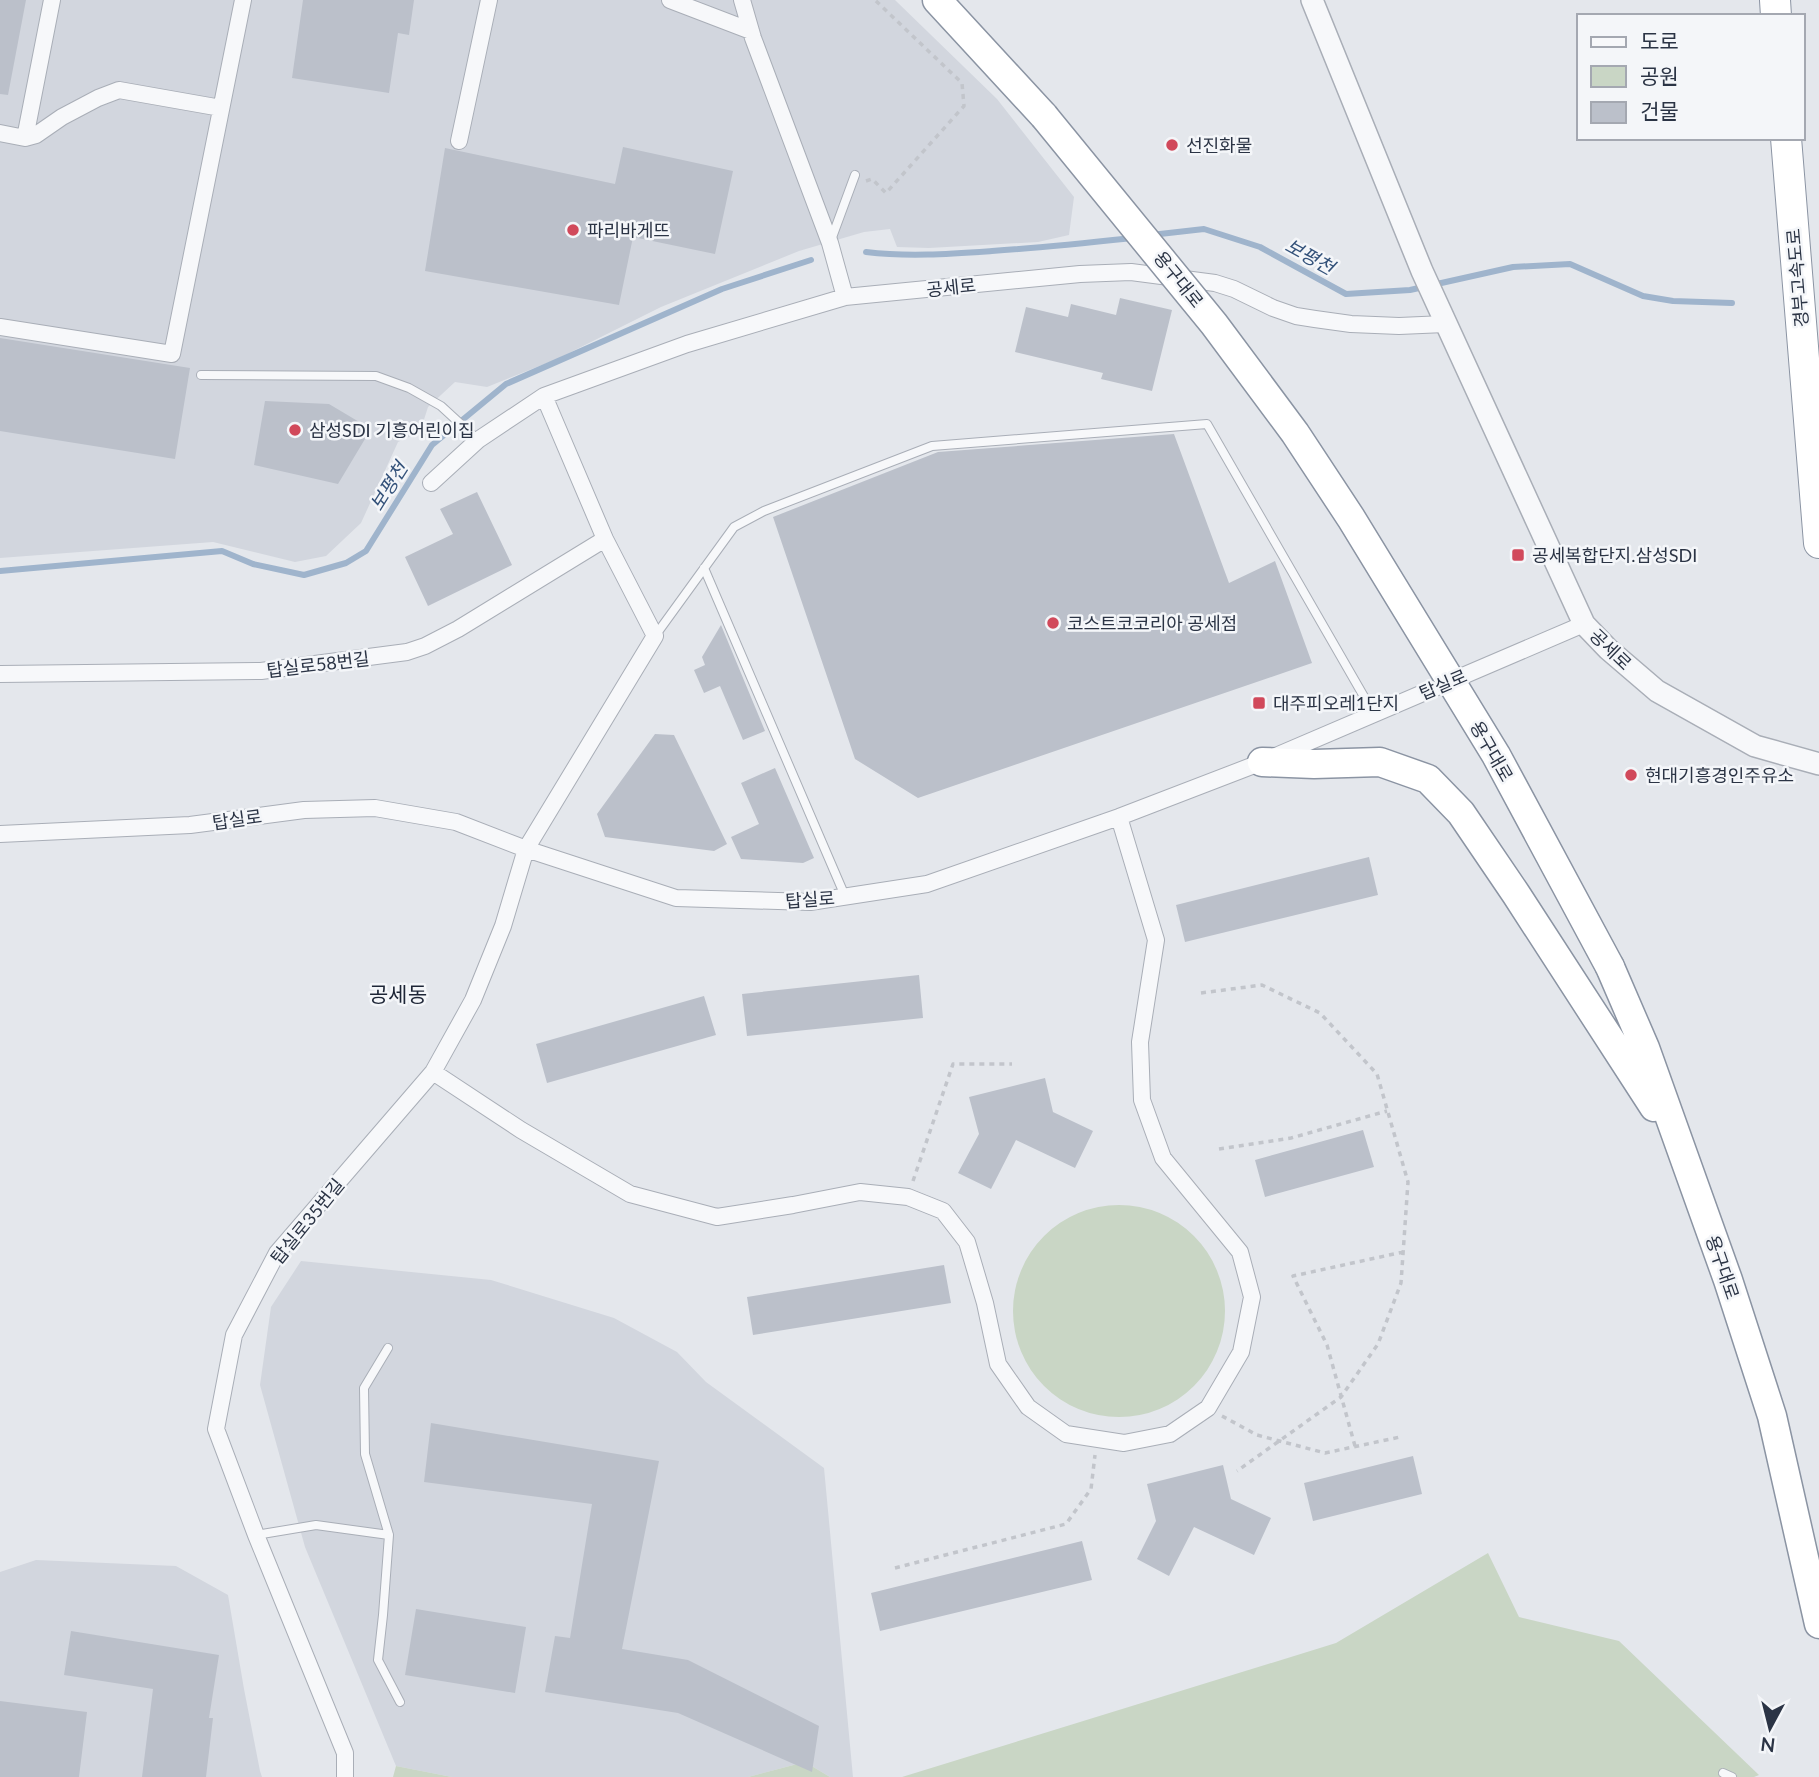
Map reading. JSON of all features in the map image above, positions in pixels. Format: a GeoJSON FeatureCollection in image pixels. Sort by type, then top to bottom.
{"type":"FeatureCollection","features":[{"type":"Feature","properties":{"kind":"highway","name":"용구대로"},"geometry":{"type":"LineString","coordinates":[[937,0],[1044,116],[1214,324],[1287,422],[1365,541],[1496,755],[1610,967],[1645,1048],[1728,1280],[1772,1416],[1819,1624]]}},
{"type":"Feature","properties":{"kind":"highway","name":"경부고속도로"},"geometry":{"type":"LineString","coordinates":[[1786,140],[1819,543]]}},
{"type":"Feature","properties":{"kind":"highway"},"geometry":{"type":"LineString","coordinates":[[1262,762],[1380,762],[1428,779],[1461,813],[1678,1143]]}},
{"type":"Feature","properties":{"kind":"street"},"geometry":{"type":"LineString","coordinates":[[25,138],[52,0]]}},
{"type":"Feature","properties":{"kind":"street"},"geometry":{"type":"LineString","coordinates":[[0,327],[172,354],[243,0]]}},
{"type":"Feature","properties":{"kind":"street"},"geometry":{"type":"LineString","coordinates":[[459,141],[489,0]]}},
{"type":"Feature","properties":{"kind":"street"},"geometry":{"type":"LineString","coordinates":[[670,0],[751,32]]}},
{"type":"Feature","properties":{"kind":"street"},"geometry":{"type":"LineString","coordinates":[[743,0],[751,32],[830,243],[845,297]]}},
{"type":"Feature","properties":{"kind":"street"},"geometry":{"type":"LineString","coordinates":[[1312,0],[1442,318]]}},
{"type":"Feature","properties":{"kind":"street"},"geometry":{"type":"LineString","coordinates":[[0,133],[25,138],[36,135],[98,97],[119,90],[221,108]]}},
{"type":"Feature","properties":{"kind":"street","name":"공세로"},"geometry":{"type":"LineString","coordinates":[[431,483],[478,440],[544,396],[687,344],[845,297],[1080,274],[1131,272],[1215,283],[1273,308],[1315,319],[1399,326],[1442,318],[1584,624],[1608,649],[1657,691],[1755,747],[1819,764]]}},
{"type":"Feature","properties":{"kind":"street"},"geometry":{"type":"LineString","coordinates":[[544,396],[605,539],[655,636]]}},
{"type":"Feature","properties":{"kind":"street","name":"탑실로58번길"},"geometry":{"type":"LineString","coordinates":[[0,674],[261,671],[407,652],[458,629],[605,539]]}},
{"type":"Feature","properties":{"kind":"street","name":"탑실로"},"geometry":{"type":"LineString","coordinates":[[0,834],[190,825],[304,810],[375,808],[456,822],[526,849],[676,898],[810,902],[927,884],[1119,817],[1262,762],[1584,624]]}},
{"type":"Feature","properties":{"kind":"street","name":"탑실로35번길"},"geometry":{"type":"LineString","coordinates":[[345,1777],[345,1753],[216,1429],[234,1335],[276,1253],[433,1072],[473,1000],[498,939],[526,849],[655,636]]}},
{"type":"Feature","properties":{"kind":"street"},"geometry":{"type":"LineString","coordinates":[[433,1072],[521,1130],[630,1194],[718,1217],[860,1192],[908,1197],[943,1211],[967,1242],[985,1303],[998,1364],[1028,1407],[1066,1434],[1124,1443],[1170,1434],[1208,1408],[1241,1352],[1252,1297],[1240,1252],[1163,1158],[1142,1100],[1140,1042],[1156,940],[1119,817]]}},
{"type":"Feature","properties":{"kind":"lane"},"geometry":{"type":"LineString","coordinates":[[830,243],[858,179]]}},
{"type":"Feature","properties":{"kind":"lane"},"geometry":{"type":"LineString","coordinates":[[201,375],[376,376],[409,388],[441,406],[478,440]]}},
{"type":"Feature","properties":{"kind":"lane"},"geometry":{"type":"LineString","coordinates":[[655,636],[734,527],[764,511],[932,446],[1207,424],[1374,714]]}},
{"type":"Feature","properties":{"kind":"lane"},"geometry":{"type":"LineString","coordinates":[[704,568],[845,896]]}},
{"type":"Feature","properties":{"kind":"lane"},"geometry":{"type":"LineString","coordinates":[[388,1348],[364,1388],[365,1454],[389,1535],[378,1660],[400,1702]]}},
{"type":"Feature","properties":{"kind":"lane"},"geometry":{"type":"LineString","coordinates":[[256,1535],[316,1525],[389,1535]]}},
{"type":"Feature","properties":{"kind":"lane"},"geometry":{"type":"LineString","coordinates":[[1723,1773],[1732,1777]]}},
{"type":"Feature","properties":{"kind":"path"},"geometry":{"type":"LineString","coordinates":[[858,179],[872,178],[886,193],[964,106],[962,83],[875,0]]}},
{"type":"Feature","properties":{"kind":"path"},"geometry":{"type":"LineString","coordinates":[[1201,993],[1262,985],[1320,1013],[1377,1074],[1408,1182],[1401,1283],[1378,1344],[1341,1397],[1237,1471]]}},
{"type":"Feature","properties":{"kind":"path"},"geometry":{"type":"LineString","coordinates":[[908,1197],[953,1064],[1012,1064]]}},
{"type":"Feature","properties":{"kind":"path"},"geometry":{"type":"LineString","coordinates":[[1219,1149],[1291,1138],[1387,1111]]}},
{"type":"Feature","properties":{"kind":"path"},"geometry":{"type":"LineString","coordinates":[[1355,1447],[1327,1345],[1293,1276],[1404,1252]]}},
{"type":"Feature","properties":{"kind":"path"},"geometry":{"type":"LineString","coordinates":[[1208,1408],[1257,1435],[1325,1453],[1400,1437]]}},
{"type":"Feature","properties":{"kind":"path"},"geometry":{"type":"LineString","coordinates":[[895,1568],[1066,1524],[1091,1489],[1097,1439]]}},
{"type":"Feature","properties":{"kind":"shaded area"},"geometry":{"type":"Polygon","coordinates":[[[0,0],[895,0],[997,99],[1074,197],[1069,235],[1038,242],[929,248],[897,247],[890,229],[864,232],[799,251],[661,307],[557,359],[487,387],[455,382],[428,407],[420,432],[398,442],[361,523],[326,556],[295,562],[213,542],[0,558],[0,0]]]}},
{"type":"Feature","properties":{"kind":"shaded area"},"geometry":{"type":"Polygon","coordinates":[[[301,1261],[491,1280],[614,1318],[677,1352],[706,1382],[824,1468],[853,1777],[830,1777],[805,1762],[748,1777],[452,1777],[396,1766],[305,1547],[260,1385],[271,1307],[301,1261]]]}},
{"type":"Feature","properties":{"kind":"shaded area"},"geometry":{"type":"Polygon","coordinates":[[[36,1560],[176,1566],[228,1595],[262,1777],[0,1777],[0,1572],[36,1560]]]}},
{"type":"Feature","properties":{"kind":"green space"},"geometry":{"type":"Polygon","coordinates":[[[1119,1205],[1140,1207],[1159,1213],[1194,1236],[1217,1271],[1223,1290],[1223,1332],[1217,1351],[1194,1386],[1159,1409],[1140,1415],[1119,1417],[1098,1415],[1079,1409],[1044,1386],[1021,1351],[1015,1332],[1013,1311],[1015,1290],[1021,1271],[1044,1236],[1079,1213],[1098,1207],[1119,1205]]]}},
{"type":"Feature","properties":{"kind":"green space"},"geometry":{"type":"Polygon","coordinates":[[[1488,1553],[1519,1617],[1619,1641],[1759,1775],[902,1777],[1336,1643],[1488,1553]]]}},
{"type":"Feature","properties":{"kind":"green space"},"geometry":{"type":"Polygon","coordinates":[[[805,1762],[830,1777],[748,1777],[805,1762]]]}},
{"type":"Feature","properties":{"kind":"green space"},"geometry":{"type":"Polygon","coordinates":[[[396,1766],[452,1777],[393,1777],[396,1766]]]}},
{"type":"Feature","properties":{"kind":"building"},"geometry":{"type":"Polygon","coordinates":[[[0,0],[26,0],[8,95],[0,94],[0,0]]]}},
{"type":"Feature","properties":{"kind":"building"},"geometry":{"type":"Polygon","coordinates":[[[303,0],[414,0],[409,35],[398,33],[389,93],[292,78],[303,0]]]}},
{"type":"Feature","properties":{"kind":"building"},"geometry":{"type":"Polygon","coordinates":[[[623,147],[733,171],[715,254],[633,237],[619,305],[425,271],[445,148],[615,184],[623,147]]]}},
{"type":"Feature","properties":{"kind":"building"},"geometry":{"type":"Polygon","coordinates":[[[1120,298],[1172,310],[1152,391],[1101,379],[1103,373],[1015,352],[1026,307],[1068,317],[1071,304],[1116,315],[1120,298]]]}},
{"type":"Feature","properties":{"kind":"building"},"geometry":{"type":"Polygon","coordinates":[[[0,338],[190,368],[175,459],[0,431],[0,338]]]}},
{"type":"Feature","properties":{"kind":"building"},"geometry":{"type":"Polygon","coordinates":[[[265,401],[329,404],[371,429],[338,484],[254,465],[265,401]]]}},
{"type":"Feature","properties":{"kind":"building","name":"코스트코코리아 공세점"},"geometry":{"type":"Polygon","coordinates":[[[1174,434],[1229,583],[1275,561],[1312,663],[918,798],[855,759],[773,517],[938,452],[1174,434]]]}},
{"type":"Feature","properties":{"kind":"building"},"geometry":{"type":"Polygon","coordinates":[[[477,492],[512,565],[428,606],[405,557],[453,534],[440,509],[477,492]]]}},
{"type":"Feature","properties":{"kind":"building"},"geometry":{"type":"Polygon","coordinates":[[[721,625],[765,731],[743,740],[720,686],[704,693],[694,670],[705,665],[702,657],[721,625]]]}},
{"type":"Feature","properties":{"kind":"building"},"geometry":{"type":"Polygon","coordinates":[[[655,734],[674,735],[727,844],[714,851],[605,837],[597,814],[655,734]]]}},
{"type":"Feature","properties":{"kind":"building"},"geometry":{"type":"Polygon","coordinates":[[[775,768],[814,858],[803,863],[741,859],[731,837],[759,824],[741,783],[775,768]]]}},
{"type":"Feature","properties":{"kind":"building"},"geometry":{"type":"Polygon","coordinates":[[[1369,857],[1378,895],[1185,942],[1176,905],[1369,857]]]}},
{"type":"Feature","properties":{"kind":"building"},"geometry":{"type":"Polygon","coordinates":[[[919,975],[923,1018],[747,1036],[742,994],[919,975]]]}},
{"type":"Feature","properties":{"kind":"building"},"geometry":{"type":"Polygon","coordinates":[[[704,996],[716,1035],[547,1083],[536,1044],[704,996]]]}},
{"type":"Feature","properties":{"kind":"building"},"geometry":{"type":"Polygon","coordinates":[[[1045,1078],[1053,1112],[1093,1131],[1075,1168],[1016,1140],[991,1189],[958,1173],[979,1134],[969,1097],[1045,1078]]]}},
{"type":"Feature","properties":{"kind":"building"},"geometry":{"type":"Polygon","coordinates":[[[1363,1130],[1374,1167],[1265,1197],[1255,1160],[1363,1130]]]}},
{"type":"Feature","properties":{"kind":"building"},"geometry":{"type":"Polygon","coordinates":[[[944,1265],[951,1303],[753,1335],[747,1297],[944,1265]]]}},
{"type":"Feature","properties":{"kind":"building"},"geometry":{"type":"Polygon","coordinates":[[[431,1423],[659,1461],[622,1649],[688,1660],[819,1726],[812,1772],[678,1713],[545,1692],[555,1636],[570,1638],[592,1504],[424,1482],[431,1423]]]}},
{"type":"Feature","properties":{"kind":"building"},"geometry":{"type":"Polygon","coordinates":[[[1413,1456],[1422,1494],[1313,1521],[1304,1483],[1413,1456]]]}},
{"type":"Feature","properties":{"kind":"building"},"geometry":{"type":"Polygon","coordinates":[[[1223,1465],[1231,1499],[1271,1518],[1254,1555],[1194,1527],[1169,1576],[1137,1559],[1156,1521],[1147,1484],[1223,1465]]]}},
{"type":"Feature","properties":{"kind":"building"},"geometry":{"type":"Polygon","coordinates":[[[1082,1541],[1092,1580],[880,1631],[871,1593],[1082,1541]]]}},
{"type":"Feature","properties":{"kind":"building"},"geometry":{"type":"Polygon","coordinates":[[[416,1609],[526,1627],[515,1693],[405,1675],[416,1609]]]}},
{"type":"Feature","properties":{"kind":"building"},"geometry":{"type":"Polygon","coordinates":[[[71,1631],[219,1655],[209,1718],[213,1718],[206,1777],[142,1777],[153,1689],[64,1675],[71,1631]]]}},
{"type":"Feature","properties":{"kind":"building"},"geometry":{"type":"Polygon","coordinates":[[[0,1701],[87,1712],[79,1777],[0,1777],[0,1701]]]}},
{"type":"Feature","properties":{"kind":"waterway","name":"보평천"},"geometry":{"type":"LineString","coordinates":[[1151,235],[1204,229],[1260,247],[1346,294],[1410,290],[1513,267],[1570,264],[1643,296],[1673,301],[1732,303]]}},
{"type":"Feature","properties":{"kind":"waterway","name":"보평천"},"geometry":{"type":"LineString","coordinates":[[866,252],[944,254],[1133,238]]}},
{"type":"Feature","properties":{"kind":"waterway","name":"보평천"},"geometry":{"type":"LineString","coordinates":[[0,571],[222,551],[253,564],[304,575],[346,563],[366,551],[432,445],[506,384],[722,289],[811,260]]}},
{"type":"Feature","properties":{"kind":"place","name":"선진화물"},"geometry":{"type":"Point","coordinates":[1172,145]}},
{"type":"Feature","properties":{"kind":"place","name":"파리바게뜨"},"geometry":{"type":"Point","coordinates":[573,230]}},
{"type":"Feature","properties":{"kind":"place","name":"삼성SDI 기흥어린이집"},"geometry":{"type":"Point","coordinates":[295,430]}},
{"type":"Feature","properties":{"kind":"place","name":"공세복합단지.삼성SDI"},"geometry":{"type":"Point","coordinates":[1518,555]}},
{"type":"Feature","properties":{"kind":"place","name":"코스트코코리아 공세점"},"geometry":{"type":"Point","coordinates":[1053,623]}},
{"type":"Feature","properties":{"kind":"place","name":"대주피오레1단지"},"geometry":{"type":"Point","coordinates":[1259,703]}},
{"type":"Feature","properties":{"kind":"place","name":"현대기흥경인주유소"},"geometry":{"type":"Point","coordinates":[1631,775]}},
{"type":"Feature","properties":{"kind":"district","name":"공세동"},"geometry":{"type":"Point","coordinates":[398,993]}}]}
